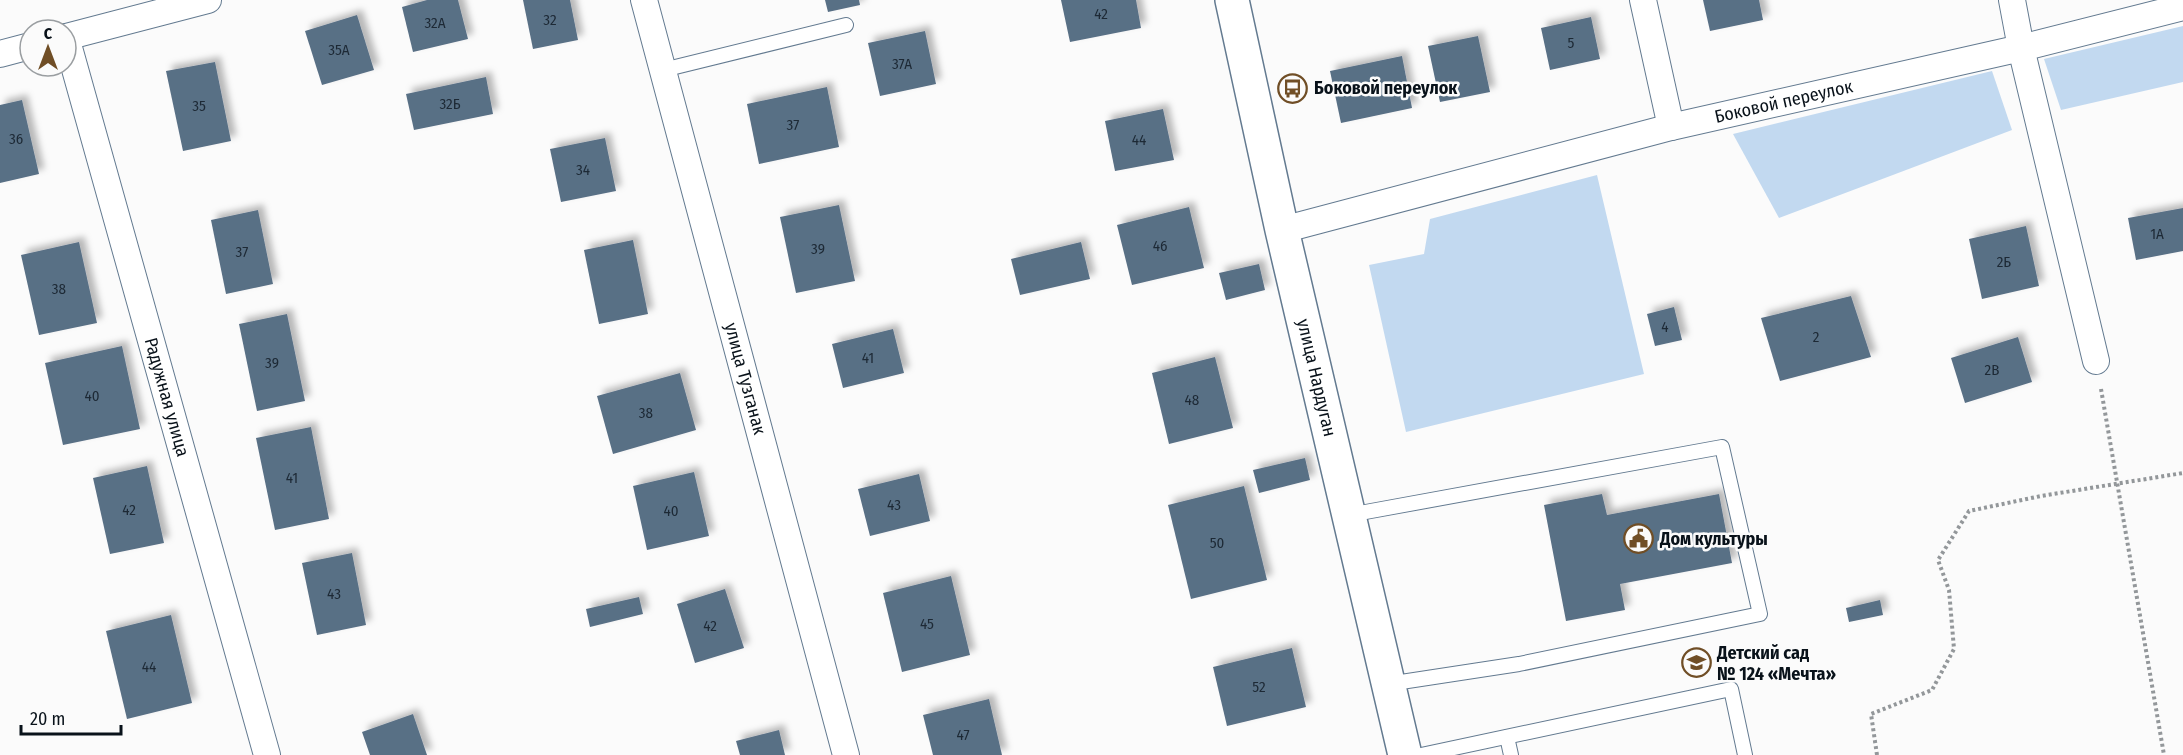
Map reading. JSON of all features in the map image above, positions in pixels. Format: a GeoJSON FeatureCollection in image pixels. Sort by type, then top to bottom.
{"type":"FeatureCollection","features":[{"type":"Feature","properties":{"kind":"street"},"geometry":{"type":"LineString","coordinates":[[78,34],[208,0]]}},
{"type":"Feature","properties":{"kind":"street","name":"улица Тузганак"},"geometry":{"type":"LineString","coordinates":[[644,0],[846,755]]}},
{"type":"Feature","properties":{"kind":"street","name":"улица Нардуган"},"geometry":{"type":"LineString","coordinates":[[1232,0],[1282,230],[1405,755]]}},
{"type":"Feature","properties":{"kind":"street"},"geometry":{"type":"LineString","coordinates":[[1643,0],[1671,127]]}},
{"type":"Feature","properties":{"kind":"street"},"geometry":{"type":"LineString","coordinates":[[2012,0],[2021,48],[2096,361]]}},
{"type":"Feature","properties":{"kind":"street","name":"Боковой переулок"},"geometry":{"type":"LineString","coordinates":[[1282,230],[1671,127],[2021,48],[2183,7]]}},
{"type":"Feature","properties":{"kind":"street"},"geometry":{"type":"LineString","coordinates":[[0,54],[18,49]]}},
{"type":"Feature","properties":{"kind":"street","name":"Радужная улица"},"geometry":{"type":"LineString","coordinates":[[77,78],[267,755]]}},
{"type":"Feature","properties":{"kind":"lane"},"geometry":{"type":"LineString","coordinates":[[663,70],[846,25]]}},
{"type":"Feature","properties":{"kind":"lane"},"geometry":{"type":"LineString","coordinates":[[1349,515],[1722,447],[1760,614],[1519,664],[1388,684]]}},
{"type":"Feature","properties":{"kind":"lane"},"geometry":{"type":"LineString","coordinates":[[1421,755],[1731,689],[1745,755]]}},
{"type":"Feature","properties":{"kind":"lane"},"geometry":{"type":"LineString","coordinates":[[1507,736],[1511,755]]}},
{"type":"Feature","properties":{"kind":"path"},"geometry":{"type":"LineString","coordinates":[[2096,361],[2164,755]]}},
{"type":"Feature","properties":{"kind":"path"},"geometry":{"type":"LineString","coordinates":[[1877,755],[1871,714],[1932,690],[1954,649],[1949,590],[1938,560],[1969,512],[2041,496],[2183,473]]}},
{"type":"Feature","properties":{"kind":"shaded area"},"geometry":{"type":"Polygon","coordinates":[[[2183,26],[2183,82],[2061,110],[2044,59],[2183,26]]]}},
{"type":"Feature","properties":{"kind":"shaded area"},"geometry":{"type":"Polygon","coordinates":[[[1992,71],[2012,130],[1779,218],[1733,134],[1992,71]]]}},
{"type":"Feature","properties":{"kind":"shaded area"},"geometry":{"type":"Polygon","coordinates":[[[1597,175],[1644,374],[1406,432],[1369,265],[1424,254],[1430,219],[1597,175]]]}},
{"type":"Feature","properties":{"kind":"building"},"geometry":{"type":"Polygon","coordinates":[[[427,0],[458,0],[468,39],[413,52],[402,7],[427,0]]]}},
{"type":"Feature","properties":{"kind":"building"},"geometry":{"type":"Polygon","coordinates":[[[523,0],[570,0],[578,40],[533,49],[523,0]]]}},
{"type":"Feature","properties":{"kind":"building"},"geometry":{"type":"Polygon","coordinates":[[[825,0],[859,0],[860,5],[828,12],[825,0]]]}},
{"type":"Feature","properties":{"kind":"building"},"geometry":{"type":"Polygon","coordinates":[[[1061,0],[1136,0],[1141,28],[1070,42],[1061,0]]]}},
{"type":"Feature","properties":{"kind":"building"},"geometry":{"type":"Polygon","coordinates":[[[1703,0],[1759,0],[1763,20],[1710,31],[1703,0]]]}},
{"type":"Feature","properties":{"kind":"building"},"geometry":{"type":"Polygon","coordinates":[[[357,15],[374,70],[322,85],[305,31],[357,15]]]}},
{"type":"Feature","properties":{"kind":"building"},"geometry":{"type":"Polygon","coordinates":[[[1591,17],[1600,59],[1550,70],[1541,28],[1591,17]]]}},
{"type":"Feature","properties":{"kind":"building"},"geometry":{"type":"Polygon","coordinates":[[[925,31],[936,84],[880,96],[868,43],[925,31]]]}},
{"type":"Feature","properties":{"kind":"building"},"geometry":{"type":"Polygon","coordinates":[[[1478,36],[1490,92],[1440,102],[1428,46],[1478,36]]]}},
{"type":"Feature","properties":{"kind":"building"},"geometry":{"type":"Polygon","coordinates":[[[1402,56],[1412,108],[1341,123],[1330,71],[1402,56]]]}},
{"type":"Feature","properties":{"kind":"building"},"geometry":{"type":"Polygon","coordinates":[[[215,62],[231,141],[183,151],[166,71],[215,62]]]}},
{"type":"Feature","properties":{"kind":"building"},"geometry":{"type":"Polygon","coordinates":[[[486,77],[493,114],[414,130],[406,94],[486,77]]]}},
{"type":"Feature","properties":{"kind":"building"},"geometry":{"type":"Polygon","coordinates":[[[827,87],[839,147],[759,164],[747,104],[827,87]]]}},
{"type":"Feature","properties":{"kind":"building"},"geometry":{"type":"Polygon","coordinates":[[[22,100],[39,174],[0,183],[0,105],[22,100]]]}},
{"type":"Feature","properties":{"kind":"building"},"geometry":{"type":"Polygon","coordinates":[[[1163,109],[1174,160],[1115,171],[1105,121],[1163,109]]]}},
{"type":"Feature","properties":{"kind":"building"},"geometry":{"type":"Polygon","coordinates":[[[605,138],[616,191],[561,202],[550,149],[605,138]]]}},
{"type":"Feature","properties":{"kind":"building"},"geometry":{"type":"Polygon","coordinates":[[[839,205],[855,281],[796,293],[780,217],[839,205]]]}},
{"type":"Feature","properties":{"kind":"building"},"geometry":{"type":"Polygon","coordinates":[[[1189,207],[1204,268],[1132,285],[1117,225],[1189,207]]]}},
{"type":"Feature","properties":{"kind":"building"},"geometry":{"type":"Polygon","coordinates":[[[2183,208],[2183,251],[2136,260],[2128,218],[2183,208]]]}},
{"type":"Feature","properties":{"kind":"building"},"geometry":{"type":"Polygon","coordinates":[[[258,210],[273,284],[226,294],[211,220],[258,210]]]}},
{"type":"Feature","properties":{"kind":"building"},"geometry":{"type":"Polygon","coordinates":[[[2026,226],[2039,286],[1982,299],[1969,239],[2026,226]]]}},
{"type":"Feature","properties":{"kind":"building"},"geometry":{"type":"Polygon","coordinates":[[[633,240],[648,314],[599,324],[584,250],[633,240]]]}},
{"type":"Feature","properties":{"kind":"building"},"geometry":{"type":"Polygon","coordinates":[[[79,242],[97,323],[39,335],[21,255],[79,242]]]}},
{"type":"Feature","properties":{"kind":"building"},"geometry":{"type":"Polygon","coordinates":[[[1081,242],[1090,279],[1020,295],[1011,259],[1081,242]]]}},
{"type":"Feature","properties":{"kind":"building"},"geometry":{"type":"Polygon","coordinates":[[[1259,264],[1265,290],[1226,300],[1219,273],[1259,264]]]}},
{"type":"Feature","properties":{"kind":"building"},"geometry":{"type":"Polygon","coordinates":[[[1851,296],[1871,357],[1780,381],[1761,318],[1851,296]]]}},
{"type":"Feature","properties":{"kind":"building"},"geometry":{"type":"Polygon","coordinates":[[[1674,307],[1682,340],[1655,346],[1647,314],[1674,307]]]}},
{"type":"Feature","properties":{"kind":"building"},"geometry":{"type":"Polygon","coordinates":[[[287,314],[305,401],[257,411],[239,324],[287,314]]]}},
{"type":"Feature","properties":{"kind":"building"},"geometry":{"type":"Polygon","coordinates":[[[893,329],[904,373],[843,388],[832,344],[893,329]]]}},
{"type":"Feature","properties":{"kind":"building"},"geometry":{"type":"Polygon","coordinates":[[[2018,337],[2032,382],[1965,403],[1951,358],[2018,337]]]}},
{"type":"Feature","properties":{"kind":"building"},"geometry":{"type":"Polygon","coordinates":[[[122,346],[140,429],[63,445],[45,363],[122,346]]]}},
{"type":"Feature","properties":{"kind":"building"},"geometry":{"type":"Polygon","coordinates":[[[1215,357],[1233,428],[1169,444],[1152,373],[1215,357]]]}},
{"type":"Feature","properties":{"kind":"building"},"geometry":{"type":"Polygon","coordinates":[[[680,373],[696,430],[613,454],[597,396],[680,373]]]}},
{"type":"Feature","properties":{"kind":"building"},"geometry":{"type":"Polygon","coordinates":[[[311,427],[329,519],[275,530],[256,438],[311,427]]]}},
{"type":"Feature","properties":{"kind":"building"},"geometry":{"type":"Polygon","coordinates":[[[1305,458],[1310,480],[1259,493],[1253,470],[1305,458]]]}},
{"type":"Feature","properties":{"kind":"building"},"geometry":{"type":"Polygon","coordinates":[[[147,466],[164,543],[110,554],[93,478],[147,466]]]}},
{"type":"Feature","properties":{"kind":"building"},"geometry":{"type":"Polygon","coordinates":[[[694,472],[709,536],[647,550],[633,486],[694,472]]]}},
{"type":"Feature","properties":{"kind":"building"},"geometry":{"type":"Polygon","coordinates":[[[919,474],[930,521],[870,536],[858,489],[919,474]]]}},
{"type":"Feature","properties":{"kind":"building"},"geometry":{"type":"Polygon","coordinates":[[[1244,486],[1267,580],[1191,599],[1168,505],[1244,486]]]}},
{"type":"Feature","properties":{"kind":"building","name":"Дом культуры"},"geometry":{"type":"Polygon","coordinates":[[[1602,494],[1607,515],[1719,494],[1732,563],[1620,584],[1625,610],[1566,621],[1544,505],[1602,494]]]}},
{"type":"Feature","properties":{"kind":"building"},"geometry":{"type":"Polygon","coordinates":[[[352,553],[366,625],[317,635],[302,563],[352,553]]]}},
{"type":"Feature","properties":{"kind":"building"},"geometry":{"type":"Polygon","coordinates":[[[951,576],[970,655],[902,672],[883,593],[951,576]]]}},
{"type":"Feature","properties":{"kind":"building"},"geometry":{"type":"Polygon","coordinates":[[[725,589],[744,648],[695,663],[677,604],[725,589]]]}},
{"type":"Feature","properties":{"kind":"building"},"geometry":{"type":"Polygon","coordinates":[[[639,597],[643,614],[590,627],[586,609],[639,597]]]}},
{"type":"Feature","properties":{"kind":"building"},"geometry":{"type":"Polygon","coordinates":[[[1880,600],[1883,615],[1849,622],[1846,608],[1880,600]]]}},
{"type":"Feature","properties":{"kind":"building"},"geometry":{"type":"Polygon","coordinates":[[[171,615],[192,703],[127,719],[106,631],[171,615]]]}},
{"type":"Feature","properties":{"kind":"building"},"geometry":{"type":"Polygon","coordinates":[[[1292,648],[1306,707],[1227,726],[1213,667],[1292,648]]]}},
{"type":"Feature","properties":{"kind":"building"},"geometry":{"type":"Polygon","coordinates":[[[989,699],[1002,755],[933,755],[923,715],[989,699]]]}},
{"type":"Feature","properties":{"kind":"building"},"geometry":{"type":"Polygon","coordinates":[[[413,714],[427,755],[370,755],[362,732],[413,714]]]}},
{"type":"Feature","properties":{"kind":"building"},"geometry":{"type":"Polygon","coordinates":[[[779,730],[785,755],[740,755],[736,741],[779,730]]]}},
{"type":"Feature","properties":{"kind":"place","name":"Боковой переулок"},"geometry":{"type":"Point","coordinates":[1293,88]}},
{"type":"Feature","properties":{"kind":"place","name":"Дом культуры"},"geometry":{"type":"Point","coordinates":[1639,539]}},
{"type":"Feature","properties":{"kind":"place","name":"Детский сад № 124 «Мечта»"},"geometry":{"type":"Point","coordinates":[1696,663]}}]}
